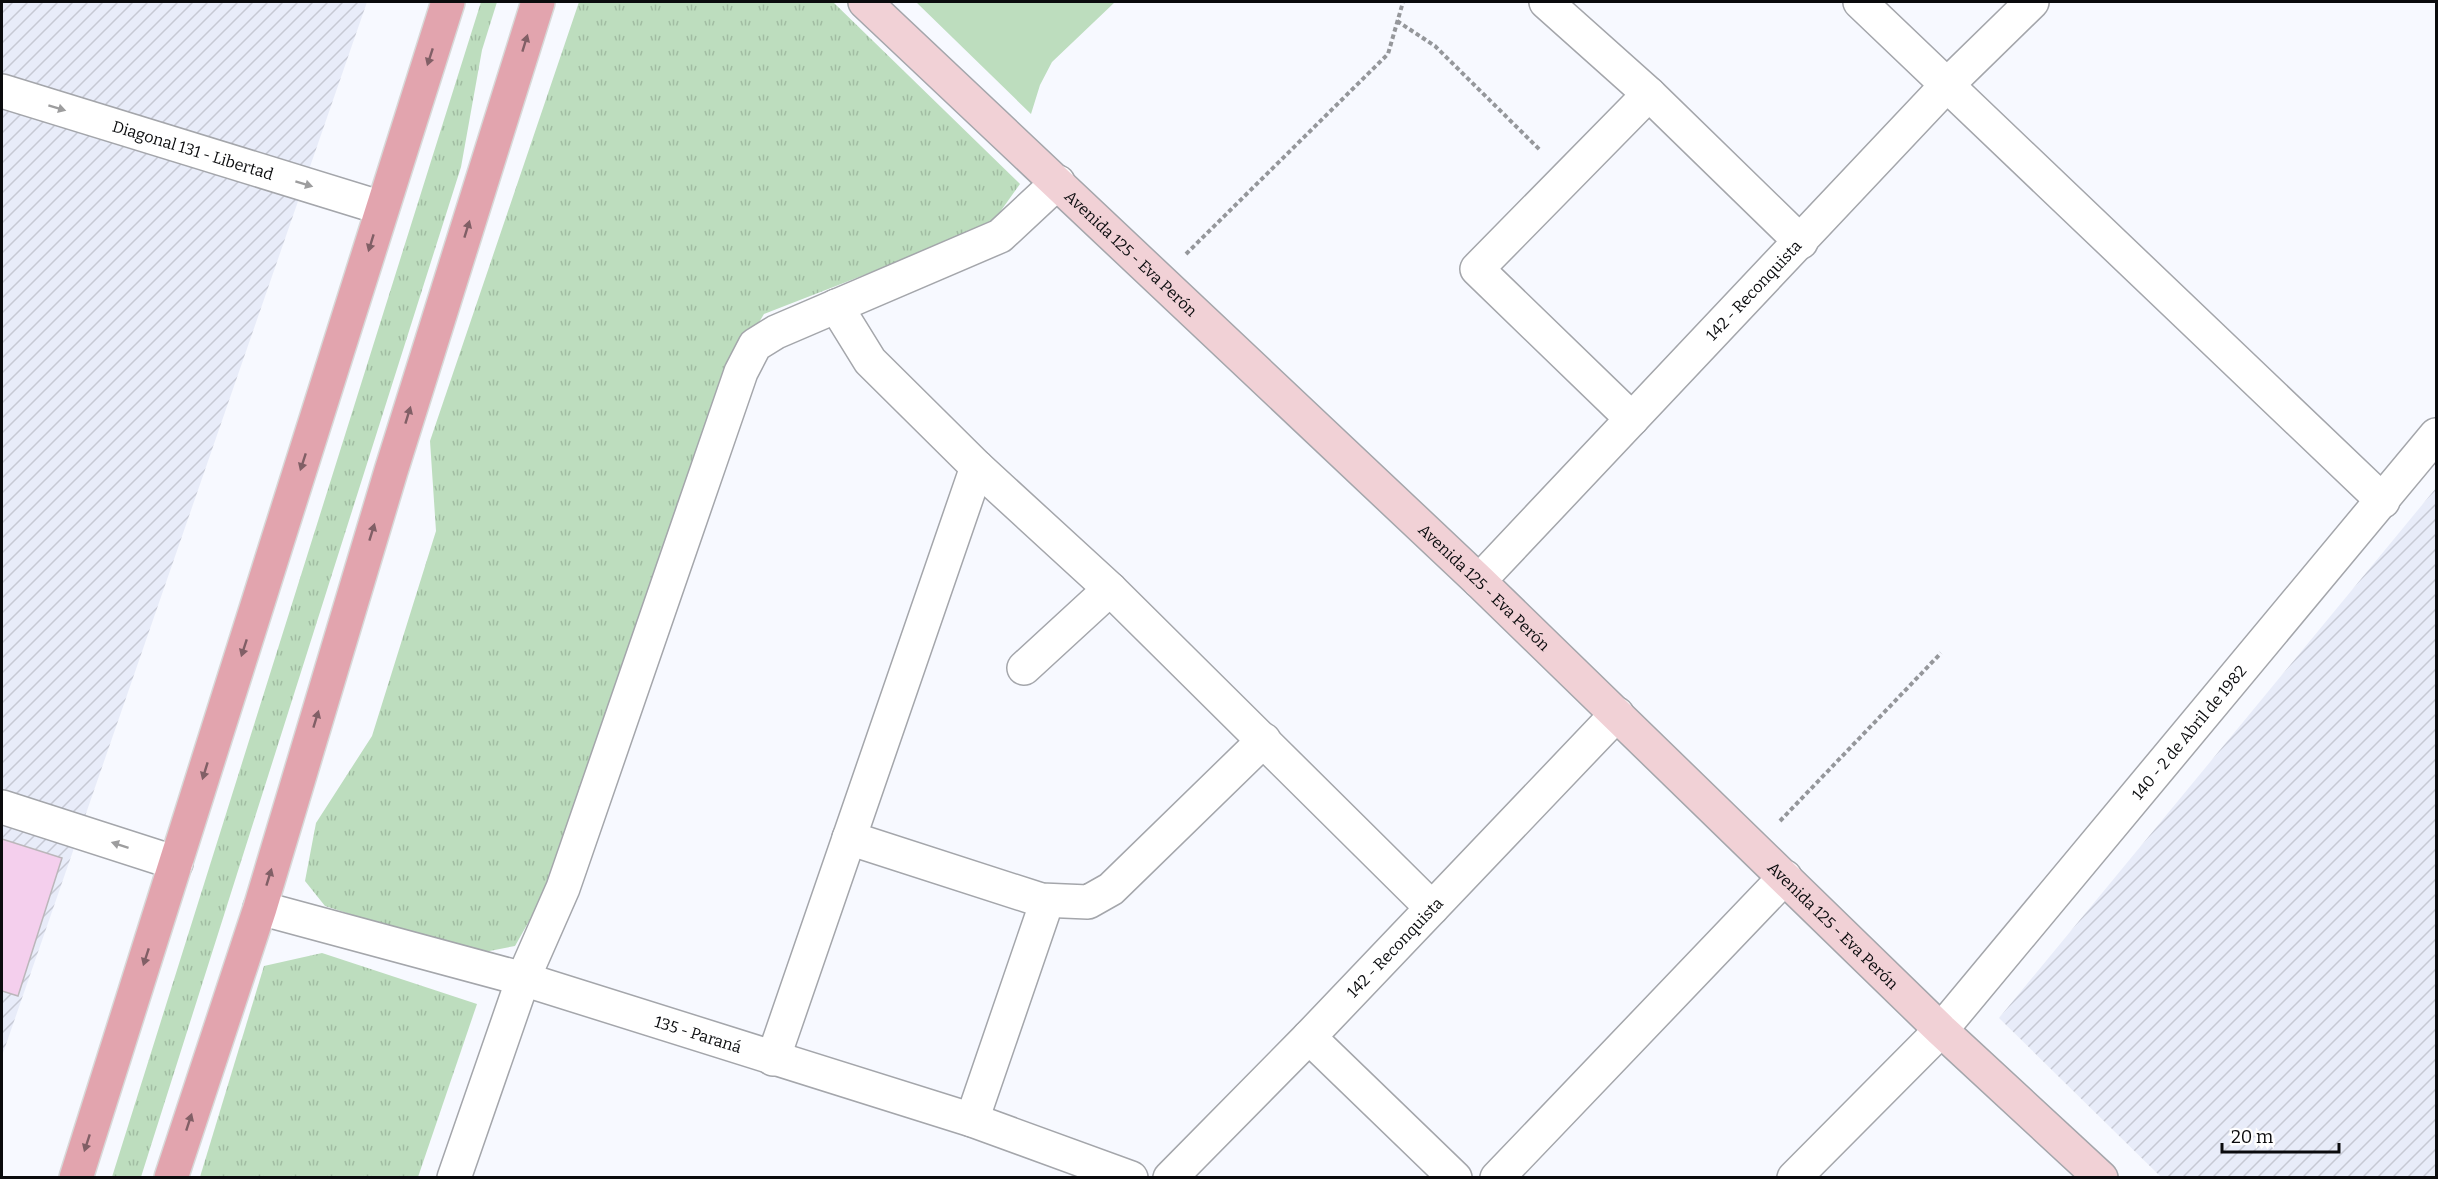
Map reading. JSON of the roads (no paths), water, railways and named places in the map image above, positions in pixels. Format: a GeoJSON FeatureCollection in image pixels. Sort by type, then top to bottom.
{"type":"FeatureCollection","features":[{"type":"Feature","properties":{"kind":"main road"},"geometry":{"type":"LineString","coordinates":[[76,1178],[448,2]]}},
{"type":"Feature","properties":{"kind":"main road"},"geometry":{"type":"LineString","coordinates":[[171,1178],[260,908],[390,471],[538,2]]}},
{"type":"Feature","properties":{"kind":"street","name":"Avenida 125 - Eva Perón"},"geometry":{"type":"LineString","coordinates":[[865,2],[1479,581],[1941,1030],[2101,1178]]}},
{"type":"Feature","properties":{"kind":"street"},"geometry":{"type":"LineString","coordinates":[[1546,2],[1649,94],[1801,242]]}},
{"type":"Feature","properties":{"kind":"street"},"geometry":{"type":"LineString","coordinates":[[1860,2],[2382,501]]}},
{"type":"Feature","properties":{"kind":"street","name":"142 - Reconquista"},"geometry":{"type":"LineString","coordinates":[[1479,581],[1946,86],[2032,2]]}},
{"type":"Feature","properties":{"kind":"street","name":"Diagonal 131 - Libertad"},"geometry":{"type":"LineString","coordinates":[[2,91],[382,208]]}},
{"type":"Feature","properties":{"kind":"street"},"geometry":{"type":"LineString","coordinates":[[1632,419],[1477,269],[1649,94]]}},
{"type":"Feature","properties":{"kind":"street"},"geometry":{"type":"LineString","coordinates":[[454,1178],[523,979],[563,888],[741,372],[755,345],[776,332],[1000,236],[1058,182]]}},
{"type":"Feature","properties":{"kind":"street"},"geometry":{"type":"LineString","coordinates":[[836,306],[870,361],[977,467],[1110,590],[1432,908]]}},
{"type":"Feature","properties":{"kind":"street","name":"140 - 2 de Abril de 1982"},"geometry":{"type":"LineString","coordinates":[[1794,1178],[1941,1030],[2436,435]]}},
{"type":"Feature","properties":{"kind":"street"},"geometry":{"type":"LineString","coordinates":[[773,1059],[977,467]]}},
{"type":"Feature","properties":{"kind":"street"},"geometry":{"type":"LineString","coordinates":[[1024,668],[1110,590]]}},
{"type":"Feature","properties":{"kind":"street","name":"142 - Reconquista"},"geometry":{"type":"LineString","coordinates":[[1170,1178],[1309,1037],[1617,714]]}},
{"type":"Feature","properties":{"kind":"street"},"geometry":{"type":"LineString","coordinates":[[849,838],[1041,900],[1088,902],[1111,889],[1264,740]]}},
{"type":"Feature","properties":{"kind":"street"},"geometry":{"type":"LineString","coordinates":[[2,807],[176,863]]}},
{"type":"Feature","properties":{"kind":"street"},"geometry":{"type":"LineString","coordinates":[[1497,1178],[1785,877]]}},
{"type":"Feature","properties":{"kind":"street"},"geometry":{"type":"LineString","coordinates":[[972,1120],[1043,913],[1041,900]]}},
{"type":"Feature","properties":{"kind":"street","name":"135 - Paraná"},"geometry":{"type":"LineString","coordinates":[[260,908],[523,979],[972,1120],[1131,1178]]}},
{"type":"Feature","properties":{"kind":"street"},"geometry":{"type":"LineString","coordinates":[[1309,1037],[1455,1178]]}}]}
